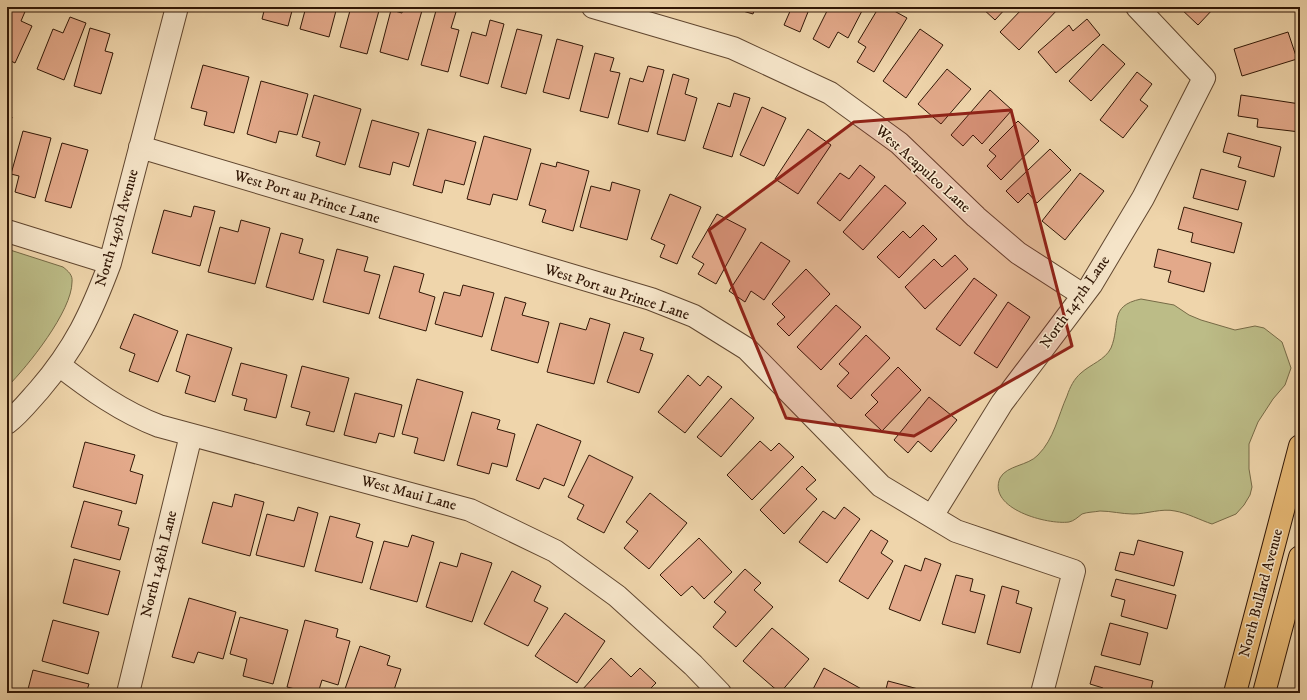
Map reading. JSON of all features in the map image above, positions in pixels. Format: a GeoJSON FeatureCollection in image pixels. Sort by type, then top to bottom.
{"type":"FeatureCollection","features":[{"type":"Feature","properties":{"kind":"main road","name":"North Bullard Avenue"},"geometry":{"type":"LineString","coordinates":[[1235,693],[1300,446]]}},
{"type":"Feature","properties":{"kind":"main road","name":"North Bullard Avenue"},"geometry":{"type":"LineString","coordinates":[[1264,693],[1300,557]]}},
{"type":"Feature","properties":{"kind":"street","name":"West Acapulco Lane"},"geometry":{"type":"LineString","coordinates":[[593,7],[733,48],[830,92],[899,143],[976,217],[1018,253],[1083,295]]}},
{"type":"Feature","properties":{"kind":"street","name":"North 147th Lane"},"geometry":{"type":"LineString","coordinates":[[932,516],[1002,403],[1083,295],[1143,198],[1204,78],[1137,7]]}},
{"type":"Feature","properties":{"kind":"street","name":"North 149th Avenue"},"geometry":{"type":"LineString","coordinates":[[7,423],[59,365],[89,317],[110,263],[140,147],[171,8]]}},
{"type":"Feature","properties":{"kind":"street","name":"West Port au Prince Lane"},"geometry":{"type":"LineString","coordinates":[[140,147],[651,299],[694,316],[747,349],[881,486],[956,531],[1074,571],[1042,693]]}},
{"type":"Feature","properties":{"kind":"street"},"geometry":{"type":"LineString","coordinates":[[7,231],[110,263]]}},
{"type":"Feature","properties":{"kind":"street","name":"West Maui Lane"},"geometry":{"type":"LineString","coordinates":[[59,365],[83,383],[137,418],[158,426],[463,508],[477,513],[555,551],[617,596],[693,665],[720,693]]}},
{"type":"Feature","properties":{"kind":"street","name":"North 148th Lane"},"geometry":{"type":"LineString","coordinates":[[130,693],[190,435]]}},
{"type":"Feature","properties":{"kind":"highlighted area"},"geometry":{"type":"Polygon","coordinates":[[[1011,110],[1072,346],[914,436],[786,418],[709,230],[854,122],[1011,110]]]}},
{"type":"Feature","properties":{"kind":"green space"},"geometry":{"type":"Polygon","coordinates":[[[7,249],[63,267],[70,273],[72,280],[70,294],[65,308],[57,322],[37,352],[7,387],[7,249]]]}},
{"type":"Feature","properties":{"kind":"green space"},"geometry":{"type":"Polygon","coordinates":[[[1141,299],[1174,305],[1189,315],[1201,320],[1235,330],[1255,326],[1264,328],[1282,342],[1291,368],[1285,385],[1273,399],[1258,422],[1249,444],[1249,469],[1252,487],[1250,495],[1236,514],[1212,524],[1184,513],[1170,510],[1138,514],[1100,511],[1082,514],[1069,522],[1048,521],[1022,513],[1002,498],[998,489],[1000,478],[1007,470],[1034,459],[1043,449],[1052,435],[1069,389],[1074,381],[1081,373],[1102,359],[1111,348],[1114,339],[1117,317],[1124,306],[1141,299]]]}},
{"type":"Feature","properties":{"kind":"building"},"geometry":{"type":"Polygon","coordinates":[[[9,7],[27,7],[21,21],[32,26],[15,63],[7,59],[7,11],[9,7]]]}},
{"type":"Feature","properties":{"kind":"building"},"geometry":{"type":"Polygon","coordinates":[[[265,7],[293,7],[288,26],[262,19],[265,7]]]}},
{"type":"Feature","properties":{"kind":"building"},"geometry":{"type":"Polygon","coordinates":[[[306,7],[337,7],[329,37],[300,29],[306,7]]]}},
{"type":"Feature","properties":{"kind":"building"},"geometry":{"type":"Polygon","coordinates":[[[351,7],[380,7],[367,54],[340,47],[351,7]]]}},
{"type":"Feature","properties":{"kind":"building"},"geometry":{"type":"Polygon","coordinates":[[[403,7],[423,7],[408,60],[380,52],[391,10],[402,13],[403,7]]]}},
{"type":"Feature","properties":{"kind":"building"},"geometry":{"type":"Polygon","coordinates":[[[437,7],[456,12],[451,28],[459,30],[448,72],[421,65],[437,7]]]}},
{"type":"Feature","properties":{"kind":"building"},"geometry":{"type":"Polygon","coordinates":[[[737,7],[755,7],[753,14],[736,9],[737,7]]]}},
{"type":"Feature","properties":{"kind":"building"},"geometry":{"type":"Polygon","coordinates":[[[787,7],[810,7],[800,32],[784,25],[791,9],[787,7]]]}},
{"type":"Feature","properties":{"kind":"building"},"geometry":{"type":"Polygon","coordinates":[[[829,7],[864,7],[848,38],[838,32],[829,48],[813,39],[829,7]]]}},
{"type":"Feature","properties":{"kind":"building"},"geometry":{"type":"Polygon","coordinates":[[[879,7],[887,7],[907,18],[874,72],[857,62],[866,47],[858,42],[879,7]]]}},
{"type":"Feature","properties":{"kind":"building"},"geometry":{"type":"Polygon","coordinates":[[[981,7],[1007,7],[995,20],[981,7]]]}},
{"type":"Feature","properties":{"kind":"building"},"geometry":{"type":"Polygon","coordinates":[[[1024,7],[1060,7],[1019,50],[1000,32],[1024,7]]]}},
{"type":"Feature","properties":{"kind":"building"},"geometry":{"type":"Polygon","coordinates":[[[1179,7],[1215,7],[1198,25],[1179,7]]]}},
{"type":"Feature","properties":{"kind":"building"},"geometry":{"type":"Polygon","coordinates":[[[70,17],[86,23],[64,80],[37,69],[53,29],[63,33],[70,17]]]}},
{"type":"Feature","properties":{"kind":"building"},"geometry":{"type":"Polygon","coordinates":[[[1087,19],[1100,35],[1056,73],[1038,52],[1069,25],[1073,31],[1087,19]]]}},
{"type":"Feature","properties":{"kind":"building"},"geometry":{"type":"Polygon","coordinates":[[[490,20],[504,24],[488,84],[460,76],[472,32],[486,36],[490,20]]]}},
{"type":"Feature","properties":{"kind":"building"},"geometry":{"type":"Polygon","coordinates":[[[90,28],[110,34],[105,51],[113,53],[101,94],[74,86],[90,28]]]}},
{"type":"Feature","properties":{"kind":"building"},"geometry":{"type":"Polygon","coordinates":[[[517,29],[542,35],[526,94],[501,87],[517,29]]]}},
{"type":"Feature","properties":{"kind":"building"},"geometry":{"type":"Polygon","coordinates":[[[920,29],[943,45],[906,98],[883,81],[920,29]]]}},
{"type":"Feature","properties":{"kind":"building"},"geometry":{"type":"Polygon","coordinates":[[[1288,32],[1297,59],[1242,76],[1234,49],[1288,32]]]}},
{"type":"Feature","properties":{"kind":"building"},"geometry":{"type":"Polygon","coordinates":[[[557,39],[583,46],[569,99],[543,92],[557,39]]]}},
{"type":"Feature","properties":{"kind":"building"},"geometry":{"type":"Polygon","coordinates":[[[1103,44],[1125,64],[1091,101],[1069,81],[1103,44]]]}},
{"type":"Feature","properties":{"kind":"building"},"geometry":{"type":"Polygon","coordinates":[[[595,53],[614,58],[610,71],[620,73],[608,118],[580,111],[595,53]]]}},
{"type":"Feature","properties":{"kind":"building"},"geometry":{"type":"Polygon","coordinates":[[[203,65],[249,77],[234,133],[204,125],[207,112],[191,108],[203,65]]]}},
{"type":"Feature","properties":{"kind":"building"},"geometry":{"type":"Polygon","coordinates":[[[648,66],[664,70],[648,132],[618,124],[630,78],[643,82],[648,66]]]}},
{"type":"Feature","properties":{"kind":"building"},"geometry":{"type":"Polygon","coordinates":[[[947,69],[971,89],[941,124],[918,104],[947,69]]]}},
{"type":"Feature","properties":{"kind":"building"},"geometry":{"type":"Polygon","coordinates":[[[1137,72],[1152,84],[1140,100],[1148,106],[1123,138],[1100,120],[1137,72]]]}},
{"type":"Feature","properties":{"kind":"building"},"geometry":{"type":"Polygon","coordinates":[[[673,74],[689,79],[685,94],[697,98],[685,141],[657,134],[673,74]]]}},
{"type":"Feature","properties":{"kind":"building"},"geometry":{"type":"Polygon","coordinates":[[[261,81],[308,94],[297,135],[279,131],[276,143],[247,134],[261,81]]]}},
{"type":"Feature","properties":{"kind":"building"},"geometry":{"type":"Polygon","coordinates":[[[990,90],[1012,110],[982,144],[973,135],[963,146],[951,135],[990,90]]]}},
{"type":"Feature","properties":{"kind":"building"},"geometry":{"type":"Polygon","coordinates":[[[734,93],[750,98],[732,157],[703,148],[718,103],[730,107],[734,93]]]}},
{"type":"Feature","properties":{"kind":"building"},"geometry":{"type":"Polygon","coordinates":[[[314,95],[361,109],[345,165],[316,156],[320,142],[302,137],[314,95]]]}},
{"type":"Feature","properties":{"kind":"building"},"geometry":{"type":"Polygon","coordinates":[[[1241,95],[1300,104],[1300,132],[1257,127],[1258,119],[1238,116],[1241,95]]]}},
{"type":"Feature","properties":{"kind":"building"},"geometry":{"type":"Polygon","coordinates":[[[762,107],[786,118],[764,166],[740,155],[762,107]]]}},
{"type":"Feature","properties":{"kind":"building"},"geometry":{"type":"Polygon","coordinates":[[[7,116],[12,117],[7,134],[7,116]]]}},
{"type":"Feature","properties":{"kind":"building"},"geometry":{"type":"Polygon","coordinates":[[[372,120],[419,133],[409,167],[393,162],[390,175],[359,167],[372,120]]]}},
{"type":"Feature","properties":{"kind":"building"},"geometry":{"type":"Polygon","coordinates":[[[1018,121],[1039,141],[1001,180],[987,166],[996,156],[989,150],[1018,121]]]}},
{"type":"Feature","properties":{"kind":"building"},"geometry":{"type":"Polygon","coordinates":[[[428,129],[476,142],[464,185],[445,180],[442,193],[413,185],[428,129]]]}},
{"type":"Feature","properties":{"kind":"building"},"geometry":{"type":"Polygon","coordinates":[[[808,129],[831,145],[798,194],[775,179],[808,129]]]}},
{"type":"Feature","properties":{"kind":"building"},"geometry":{"type":"Polygon","coordinates":[[[23,131],[51,138],[35,198],[15,192],[19,176],[11,174],[23,131]]]}},
{"type":"Feature","properties":{"kind":"building"},"geometry":{"type":"Polygon","coordinates":[[[1228,133],[1281,147],[1274,177],[1238,167],[1241,157],[1223,152],[1228,133]]]}},
{"type":"Feature","properties":{"kind":"building"},"geometry":{"type":"Polygon","coordinates":[[[484,136],[531,149],[517,200],[493,194],[490,205],[467,199],[484,136]]]}},
{"type":"Feature","properties":{"kind":"building"},"geometry":{"type":"Polygon","coordinates":[[[62,143],[88,150],[71,208],[45,201],[62,143]]]}},
{"type":"Feature","properties":{"kind":"building"},"geometry":{"type":"Polygon","coordinates":[[[1050,149],[1071,170],[1037,203],[1028,193],[1018,203],[1006,191],[1050,149]]]}},
{"type":"Feature","properties":{"kind":"building"},"geometry":{"type":"Polygon","coordinates":[[[557,162],[589,171],[573,231],[542,222],[546,210],[529,205],[541,163],[556,167],[557,162]]]}},
{"type":"Feature","properties":{"kind":"building"},"geometry":{"type":"Polygon","coordinates":[[[860,165],[875,177],[840,221],[817,203],[840,173],[849,179],[860,165]]]}},
{"type":"Feature","properties":{"kind":"building"},"geometry":{"type":"Polygon","coordinates":[[[1201,169],[1246,181],[1238,210],[1193,198],[1201,169]]]}},
{"type":"Feature","properties":{"kind":"building"},"geometry":{"type":"Polygon","coordinates":[[[1080,173],[1104,191],[1065,240],[1042,221],[1080,173]]]}},
{"type":"Feature","properties":{"kind":"building"},"geometry":{"type":"Polygon","coordinates":[[[612,182],[640,190],[627,240],[580,227],[591,186],[610,191],[612,182]]]}},
{"type":"Feature","properties":{"kind":"building"},"geometry":{"type":"Polygon","coordinates":[[[885,185],[906,203],[863,250],[843,232],[885,185]]]}},
{"type":"Feature","properties":{"kind":"building"},"geometry":{"type":"Polygon","coordinates":[[[670,194],[701,207],[677,264],[660,257],[665,245],[651,239],[670,194]]]}},
{"type":"Feature","properties":{"kind":"building"},"geometry":{"type":"Polygon","coordinates":[[[194,206],[215,211],[200,266],[152,253],[164,210],[191,217],[194,206]]]}},
{"type":"Feature","properties":{"kind":"building"},"geometry":{"type":"Polygon","coordinates":[[[1184,207],[1242,223],[1234,253],[1191,242],[1193,233],[1178,229],[1184,207]]]}},
{"type":"Feature","properties":{"kind":"building"},"geometry":{"type":"Polygon","coordinates":[[[717,214],[746,229],[716,284],[698,274],[704,264],[692,257],[717,214]]]}},
{"type":"Feature","properties":{"kind":"building"},"geometry":{"type":"Polygon","coordinates":[[[241,220],[270,228],[255,284],[208,272],[220,227],[238,232],[241,220]]]}},
{"type":"Feature","properties":{"kind":"building"},"geometry":{"type":"Polygon","coordinates":[[[923,225],[937,239],[899,278],[877,257],[903,231],[910,238],[923,225]]]}},
{"type":"Feature","properties":{"kind":"building"},"geometry":{"type":"Polygon","coordinates":[[[281,233],[303,239],[299,253],[324,260],[313,300],[266,287],[281,233]]]}},
{"type":"Feature","properties":{"kind":"building"},"geometry":{"type":"Polygon","coordinates":[[[761,242],[790,261],[764,300],[751,291],[745,302],[729,291],[761,242]]]}},
{"type":"Feature","properties":{"kind":"building"},"geometry":{"type":"Polygon","coordinates":[[[337,249],[368,257],[364,271],[380,275],[369,314],[323,302],[337,249]]]}},
{"type":"Feature","properties":{"kind":"building"},"geometry":{"type":"Polygon","coordinates":[[[1158,249],[1211,263],[1204,292],[1168,282],[1171,271],[1154,267],[1158,249]]]}},
{"type":"Feature","properties":{"kind":"building"},"geometry":{"type":"Polygon","coordinates":[[[955,255],[968,269],[925,309],[905,287],[934,259],[942,267],[955,255]]]}},
{"type":"Feature","properties":{"kind":"building"},"geometry":{"type":"Polygon","coordinates":[[[394,266],[424,274],[419,292],[435,297],[426,331],[379,318],[394,266]]]}},
{"type":"Feature","properties":{"kind":"building"},"geometry":{"type":"Polygon","coordinates":[[[806,269],[830,294],[789,336],[777,324],[785,317],[772,304],[806,269]]]}},
{"type":"Feature","properties":{"kind":"building"},"geometry":{"type":"Polygon","coordinates":[[[974,278],[997,295],[960,346],[936,329],[974,278]]]}},
{"type":"Feature","properties":{"kind":"building"},"geometry":{"type":"Polygon","coordinates":[[[463,285],[494,293],[482,337],[435,324],[444,292],[460,296],[463,285]]]}},
{"type":"Feature","properties":{"kind":"building"},"geometry":{"type":"Polygon","coordinates":[[[505,297],[526,303],[522,315],[549,322],[538,363],[491,350],[505,297]]]}},
{"type":"Feature","properties":{"kind":"building"},"geometry":{"type":"Polygon","coordinates":[[[1008,302],[1030,317],[997,368],[974,353],[1008,302]]]}},
{"type":"Feature","properties":{"kind":"building"},"geometry":{"type":"Polygon","coordinates":[[[836,305],[861,327],[821,370],[797,347],[836,305]]]}},
{"type":"Feature","properties":{"kind":"building"},"geometry":{"type":"Polygon","coordinates":[[[134,314],[178,331],[158,382],[129,371],[135,354],[120,348],[134,314]]]}},
{"type":"Feature","properties":{"kind":"building"},"geometry":{"type":"Polygon","coordinates":[[[590,318],[610,324],[594,384],[547,372],[560,323],[586,330],[590,318]]]}},
{"type":"Feature","properties":{"kind":"building"},"geometry":{"type":"Polygon","coordinates":[[[624,332],[644,338],[640,350],[653,354],[639,393],[607,382],[624,332]]]}},
{"type":"Feature","properties":{"kind":"building"},"geometry":{"type":"Polygon","coordinates":[[[187,334],[232,348],[215,402],[185,393],[190,376],[176,371],[187,334]]]}},
{"type":"Feature","properties":{"kind":"building"},"geometry":{"type":"Polygon","coordinates":[[[866,335],[890,358],[851,399],[837,386],[849,373],[839,364],[866,335]]]}},
{"type":"Feature","properties":{"kind":"building"},"geometry":{"type":"Polygon","coordinates":[[[241,363],[287,375],[276,418],[244,410],[247,399],[232,395],[241,363]]]}},
{"type":"Feature","properties":{"kind":"building"},"geometry":{"type":"Polygon","coordinates":[[[302,366],[349,378],[334,432],[306,425],[310,412],[291,407],[302,366]]]}},
{"type":"Feature","properties":{"kind":"building"},"geometry":{"type":"Polygon","coordinates":[[[898,367],[921,390],[882,431],[865,415],[878,402],[871,395],[898,367]]]}},
{"type":"Feature","properties":{"kind":"building"},"geometry":{"type":"Polygon","coordinates":[[[688,375],[700,386],[708,376],[722,387],[685,433],[658,412],[688,375]]]}},
{"type":"Feature","properties":{"kind":"building"},"geometry":{"type":"Polygon","coordinates":[[[417,379],[463,392],[444,461],[414,453],[418,438],[402,434],[417,379]]]}},
{"type":"Feature","properties":{"kind":"building"},"geometry":{"type":"Polygon","coordinates":[[[355,393],[402,405],[394,437],[379,433],[376,443],[344,435],[355,393]]]}},
{"type":"Feature","properties":{"kind":"building"},"geometry":{"type":"Polygon","coordinates":[[[929,397],[957,420],[931,452],[918,441],[908,453],[894,440],[929,397]]]}},
{"type":"Feature","properties":{"kind":"building"},"geometry":{"type":"Polygon","coordinates":[[[731,398],[754,418],[721,457],[697,437],[731,398]]]}},
{"type":"Feature","properties":{"kind":"building"},"geometry":{"type":"Polygon","coordinates":[[[472,412],[500,420],[497,429],[515,434],[507,467],[492,463],[489,474],[457,465],[472,412]]]}},
{"type":"Feature","properties":{"kind":"building"},"geometry":{"type":"Polygon","coordinates":[[[537,424],[581,441],[564,486],[544,478],[539,489],[516,480],[537,424]]]}},
{"type":"Feature","properties":{"kind":"building"},"geometry":{"type":"Polygon","coordinates":[[[760,441],[771,451],[779,443],[794,457],[752,500],[727,475],[760,441]]]}},
{"type":"Feature","properties":{"kind":"building"},"geometry":{"type":"Polygon","coordinates":[[[85,442],[135,455],[130,471],[143,475],[136,504],[73,487],[85,442]]]}},
{"type":"Feature","properties":{"kind":"building"},"geometry":{"type":"Polygon","coordinates":[[[589,455],[633,477],[604,533],[577,519],[584,505],[568,497],[589,455]]]}},
{"type":"Feature","properties":{"kind":"building"},"geometry":{"type":"Polygon","coordinates":[[[802,466],[816,480],[806,489],[817,499],[784,534],[760,510],[802,466]]]}},
{"type":"Feature","properties":{"kind":"building"},"geometry":{"type":"Polygon","coordinates":[[[650,493],[687,523],[649,569],[624,548],[638,531],[626,522],[650,493]]]}},
{"type":"Feature","properties":{"kind":"building"},"geometry":{"type":"Polygon","coordinates":[[[235,494],[264,502],[250,556],[202,543],[213,502],[232,507],[235,494]]]}},
{"type":"Feature","properties":{"kind":"building"},"geometry":{"type":"Polygon","coordinates":[[[84,501],[122,511],[118,525],[129,528],[120,560],[71,547],[84,501]]]}},
{"type":"Feature","properties":{"kind":"building"},"geometry":{"type":"Polygon","coordinates":[[[298,507],[318,513],[304,567],[256,555],[267,514],[294,521],[298,507]]]}},
{"type":"Feature","properties":{"kind":"building"},"geometry":{"type":"Polygon","coordinates":[[[844,507],[860,519],[827,563],[799,542],[823,511],[835,519],[844,507]]]}},
{"type":"Feature","properties":{"kind":"building"},"geometry":{"type":"Polygon","coordinates":[[[330,516],[360,524],[356,537],[373,542],[362,583],[315,571],[330,516]]]}},
{"type":"Feature","properties":{"kind":"building"},"geometry":{"type":"Polygon","coordinates":[[[871,530],[888,541],[881,553],[893,561],[868,599],[839,581],[871,530]]]}},
{"type":"Feature","properties":{"kind":"building"},"geometry":{"type":"Polygon","coordinates":[[[412,535],[434,542],[417,602],[370,589],[384,541],[408,547],[412,535]]]}},
{"type":"Feature","properties":{"kind":"building"},"geometry":{"type":"Polygon","coordinates":[[[699,538],[732,572],[704,599],[692,586],[681,596],[660,575],[699,538]]]}},
{"type":"Feature","properties":{"kind":"building"},"geometry":{"type":"Polygon","coordinates":[[[1138,540],[1183,552],[1174,586],[1115,570],[1120,552],[1134,555],[1138,540]]]}},
{"type":"Feature","properties":{"kind":"building"},"geometry":{"type":"Polygon","coordinates":[[[461,553],[492,563],[472,622],[426,607],[440,562],[457,567],[461,553]]]}},
{"type":"Feature","properties":{"kind":"building"},"geometry":{"type":"Polygon","coordinates":[[[925,558],[941,564],[920,621],[889,609],[905,565],[921,571],[925,558]]]}},
{"type":"Feature","properties":{"kind":"building"},"geometry":{"type":"Polygon","coordinates":[[[74,559],[120,571],[108,615],[63,603],[74,559]]]}},
{"type":"Feature","properties":{"kind":"building"},"geometry":{"type":"Polygon","coordinates":[[[745,569],[761,583],[754,590],[773,607],[736,647],[713,627],[726,612],[714,602],[745,569]]]}},
{"type":"Feature","properties":{"kind":"building"},"geometry":{"type":"Polygon","coordinates":[[[512,571],[541,586],[534,601],[548,608],[528,646],[484,624],[512,571]]]}},
{"type":"Feature","properties":{"kind":"building"},"geometry":{"type":"Polygon","coordinates":[[[956,575],[973,579],[970,591],[985,595],[975,633],[942,624],[956,575]]]}},
{"type":"Feature","properties":{"kind":"building"},"geometry":{"type":"Polygon","coordinates":[[[1116,579],[1176,595],[1167,629],[1121,616],[1125,600],[1111,596],[1116,579]]]}},
{"type":"Feature","properties":{"kind":"building"},"geometry":{"type":"Polygon","coordinates":[[[1002,586],[1019,591],[1016,603],[1032,608],[1020,653],[987,644],[1002,586]]]}},
{"type":"Feature","properties":{"kind":"building"},"geometry":{"type":"Polygon","coordinates":[[[189,598],[236,612],[223,659],[198,652],[194,663],[172,657],[189,598]]]}},
{"type":"Feature","properties":{"kind":"building"},"geometry":{"type":"Polygon","coordinates":[[[565,613],[605,641],[577,683],[535,656],[565,613]]]}},
{"type":"Feature","properties":{"kind":"building"},"geometry":{"type":"Polygon","coordinates":[[[240,617],[288,630],[273,684],[243,676],[247,659],[230,654],[240,617]]]}},
{"type":"Feature","properties":{"kind":"building"},"geometry":{"type":"Polygon","coordinates":[[[53,620],[99,632],[88,674],[42,661],[53,620]]]}},
{"type":"Feature","properties":{"kind":"building"},"geometry":{"type":"Polygon","coordinates":[[[305,620],[338,629],[336,637],[350,641],[338,685],[322,680],[318,693],[311,693],[287,687],[305,620]]]}},
{"type":"Feature","properties":{"kind":"building"},"geometry":{"type":"Polygon","coordinates":[[[1110,623],[1148,633],[1140,665],[1101,655],[1110,623]]]}},
{"type":"Feature","properties":{"kind":"building"},"geometry":{"type":"Polygon","coordinates":[[[772,628],[809,659],[780,693],[743,661],[772,628]]]}},
{"type":"Feature","properties":{"kind":"building"},"geometry":{"type":"Polygon","coordinates":[[[360,646],[390,656],[387,665],[401,669],[393,693],[356,693],[345,689],[360,646]]]}},
{"type":"Feature","properties":{"kind":"building"},"geometry":{"type":"Polygon","coordinates":[[[611,658],[631,677],[640,668],[656,683],[646,693],[585,693],[582,690],[611,658]]]}},
{"type":"Feature","properties":{"kind":"building"},"geometry":{"type":"Polygon","coordinates":[[[1095,666],[1153,681],[1150,693],[1102,693],[1103,688],[1090,684],[1095,666]]]}},
{"type":"Feature","properties":{"kind":"building"},"geometry":{"type":"Polygon","coordinates":[[[824,668],[865,691],[863,693],[811,693],[824,668]]]}},
{"type":"Feature","properties":{"kind":"building"},"geometry":{"type":"Polygon","coordinates":[[[33,670],[89,684],[86,693],[27,693],[33,670]]]}},
{"type":"Feature","properties":{"kind":"building"},"geometry":{"type":"Polygon","coordinates":[[[888,681],[922,690],[921,693],[885,693],[888,681]]]}}]}
